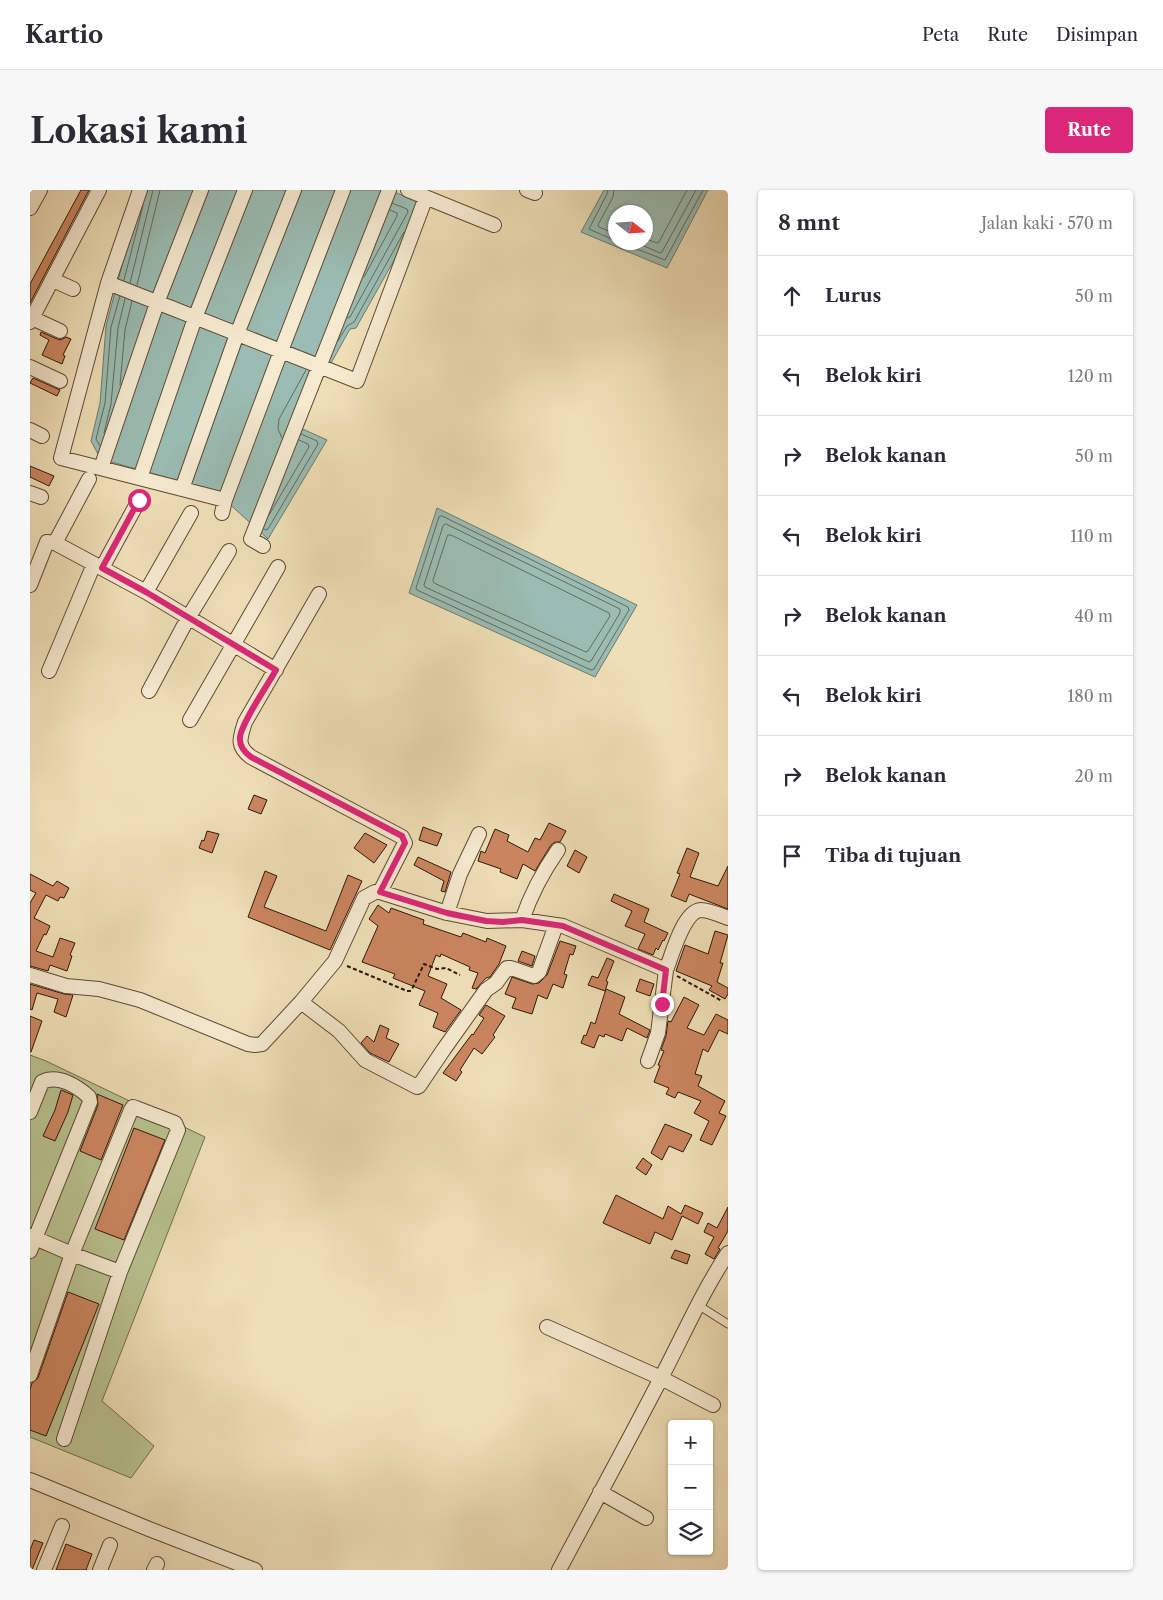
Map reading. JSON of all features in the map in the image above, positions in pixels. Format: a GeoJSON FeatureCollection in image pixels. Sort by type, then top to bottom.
{"type":"FeatureCollection","features":[{"type":"Feature","properties":{"kind":"street"},"geometry":{"type":"LineString","coordinates":[[30,208],[40,190]]}},
{"type":"Feature","properties":{"kind":"street"},"geometry":{"type":"LineString","coordinates":[[60,331],[31,320],[99,190]]}},
{"type":"Feature","properties":{"kind":"street"},"geometry":{"type":"LineString","coordinates":[[140,190],[108,283],[61,458],[182,489],[224,506],[281,350],[343,190]]}},
{"type":"Feature","properties":{"kind":"street"},"geometry":{"type":"LineString","coordinates":[[101,468],[157,303],[201,190]]}},
{"type":"Feature","properties":{"kind":"street"},"geometry":{"type":"LineString","coordinates":[[140,478],[195,318],[246,190]]}},
{"type":"Feature","properties":{"kind":"street"},"geometry":{"type":"LineString","coordinates":[[182,489],[237,334],[294,190]]}},
{"type":"Feature","properties":{"kind":"street"},"geometry":{"type":"LineString","coordinates":[[263,546],[251,539],[389,190]]}},
{"type":"Feature","properties":{"kind":"street"},"geometry":{"type":"LineString","coordinates":[[408,190],[494,225]]}},
{"type":"Feature","properties":{"kind":"street"},"geometry":{"type":"LineString","coordinates":[[108,283],[357,381],[426,197]]}},
{"type":"Feature","properties":{"kind":"street"},"geometry":{"type":"LineString","coordinates":[[53,280],[73,289]]}},
{"type":"Feature","properties":{"kind":"street"},"geometry":{"type":"LineString","coordinates":[[30,367],[60,381]]}},
{"type":"Feature","properties":{"kind":"street"},"geometry":{"type":"LineString","coordinates":[[55,543],[89,479]]}},
{"type":"Feature","properties":{"kind":"street"},"geometry":{"type":"LineString","coordinates":[[49,671],[98,566],[139,500]]}},
{"type":"Feature","properties":{"kind":"street"},"geometry":{"type":"LineString","coordinates":[[146,592],[192,512]]}},
{"type":"Feature","properties":{"kind":"street"},"geometry":{"type":"LineString","coordinates":[[30,585],[47,542],[55,543],[146,592],[276,670]]}},
{"type":"Feature","properties":{"kind":"street"},"geometry":{"type":"LineString","coordinates":[[149,690],[188,618],[229,551]]}},
{"type":"Feature","properties":{"kind":"street"},"geometry":{"type":"LineString","coordinates":[[190,720],[278,566]]}},
{"type":"Feature","properties":{"kind":"street"},"geometry":{"type":"LineString","coordinates":[[319,594],[245,722],[240,738],[243,752],[251,757],[402,836],[405,843],[380,892]]}},
{"type":"Feature","properties":{"kind":"street"},"geometry":{"type":"LineString","coordinates":[[447,913],[460,874],[479,834]]}},
{"type":"Feature","properties":{"kind":"street"},"geometry":{"type":"LineString","coordinates":[[522,920],[537,883],[558,850]]}},
{"type":"Feature","properties":{"kind":"street"},"geometry":{"type":"LineString","coordinates":[[30,975],[66,986],[99,989],[140,1000],[248,1044],[262,1044],[335,962],[364,898],[374,892],[380,892],[447,913],[486,921],[522,920],[563,926],[666,970]]}},
{"type":"Feature","properties":{"kind":"street"},"geometry":{"type":"LineString","coordinates":[[648,1061],[658,1033],[666,970],[683,926],[696,911],[703,910],[728,918]]}},
{"type":"Feature","properties":{"kind":"street"},"geometry":{"type":"LineString","coordinates":[[301,1002],[343,1035],[354,1050],[365,1060],[417,1087],[486,990],[496,983],[507,968],[534,976],[539,972],[556,925]]}},
{"type":"Feature","properties":{"kind":"street"},"geometry":{"type":"LineString","coordinates":[[30,1112],[42,1082],[48,1079],[70,1083],[90,1097],[90,1102],[33,1237],[30,1251]]}},
{"type":"Feature","properties":{"kind":"street"},"geometry":{"type":"LineString","coordinates":[[30,1375],[72,1254],[131,1110],[133,1107],[175,1123],[178,1130],[120,1272],[64,1439]]}},
{"type":"Feature","properties":{"kind":"street"},"geometry":{"type":"LineString","coordinates":[[33,1237],[120,1272]]}},
{"type":"Feature","properties":{"kind":"street"},"geometry":{"type":"LineString","coordinates":[[559,1570],[698,1305],[728,1253]]}},
{"type":"Feature","properties":{"kind":"street"},"geometry":{"type":"LineString","coordinates":[[547,1327],[661,1378],[713,1405]]}},
{"type":"Feature","properties":{"kind":"street"},"geometry":{"type":"LineString","coordinates":[[30,1480],[255,1570]]}},
{"type":"Feature","properties":{"kind":"street"},"geometry":{"type":"LineString","coordinates":[[600,1492],[646,1518]]}},
{"type":"Feature","properties":{"kind":"street"},"geometry":{"type":"LineString","coordinates":[[44,1570],[62,1526]]}},
{"type":"Feature","properties":{"kind":"street"},"geometry":{"type":"LineString","coordinates":[[100,1570],[110,1545]]}},
{"type":"Feature","properties":{"kind":"lane"},"geometry":{"type":"LineString","coordinates":[[698,1305],[728,1324]]}},
{"type":"Feature","properties":{"kind":"path"},"geometry":{"type":"LineString","coordinates":[[335,962],[407,991],[412,989],[424,964],[437,969],[446,968],[460,975]]}},
{"type":"Feature","properties":{"kind":"path"},"geometry":{"type":"LineString","coordinates":[[666,970],[722,1000]]}},
{"type":"Feature","properties":{"kind":"green space"},"geometry":{"type":"Polygon","coordinates":[[[30,1055],[205,1137],[102,1401],[154,1446],[131,1478],[30,1437],[30,1055]]]}},
{"type":"Feature","properties":{"kind":"water"},"geometry":{"type":"Polygon","coordinates":[[[142,190],[390,190],[425,205],[356,328],[350,329],[296,426],[327,440],[268,539],[215,491],[108,461],[98,454],[91,441],[100,403],[106,326],[142,190]]]}},
{"type":"Feature","properties":{"kind":"water"},"geometry":{"type":"Polygon","coordinates":[[[604,190],[708,190],[667,268],[624,250],[653,250],[653,205],[608,205],[608,243],[581,232],[604,190]]]}},
{"type":"Feature","properties":{"kind":"water"},"geometry":{"type":"Polygon","coordinates":[[[437,508],[637,605],[595,677],[409,593],[437,508]]]}},
{"type":"Feature","properties":{"kind":"building"},"geometry":{"type":"Polygon","coordinates":[[[81,190],[89,190],[30,303],[30,284],[81,190]]]}},
{"type":"Feature","properties":{"kind":"building"},"geometry":{"type":"Polygon","coordinates":[[[41,332],[61,340],[66,337],[71,339],[63,355],[65,356],[62,364],[42,355],[49,340],[40,335],[41,332]]]}},
{"type":"Feature","properties":{"kind":"building"},"geometry":{"type":"Polygon","coordinates":[[[33,378],[60,390],[57,396],[30,383],[33,378]]]}},
{"type":"Feature","properties":{"kind":"building"},"geometry":{"type":"Polygon","coordinates":[[[30,466],[54,476],[49,486],[30,477],[30,466]]]}},
{"type":"Feature","properties":{"kind":"building"},"geometry":{"type":"Polygon","coordinates":[[[254,795],[267,800],[261,814],[248,809],[254,795]]]}},
{"type":"Feature","properties":{"kind":"building"},"geometry":{"type":"Polygon","coordinates":[[[549,823],[566,831],[560,842],[555,842],[551,845],[535,871],[523,864],[517,879],[500,872],[501,869],[478,861],[481,851],[485,853],[495,829],[509,835],[507,841],[528,852],[535,838],[540,840],[549,823]]]}},
{"type":"Feature","properties":{"kind":"building"},"geometry":{"type":"Polygon","coordinates":[[[423,827],[442,834],[437,846],[419,840],[423,827]]]}},
{"type":"Feature","properties":{"kind":"building"},"geometry":{"type":"Polygon","coordinates":[[[207,831],[219,834],[212,853],[199,848],[202,840],[204,841],[207,831]]]}},
{"type":"Feature","properties":{"kind":"building"},"geometry":{"type":"Polygon","coordinates":[[[365,833],[387,845],[374,863],[354,848],[365,833]]]}},
{"type":"Feature","properties":{"kind":"building"},"geometry":{"type":"Polygon","coordinates":[[[687,848],[699,853],[690,877],[718,886],[728,866],[728,909],[689,894],[686,902],[671,896],[680,874],[677,873],[687,848]]]}},
{"type":"Feature","properties":{"kind":"building"},"geometry":{"type":"Polygon","coordinates":[[[575,850],[587,857],[579,873],[567,866],[575,850]]]}},
{"type":"Feature","properties":{"kind":"building"},"geometry":{"type":"Polygon","coordinates":[[[418,857],[451,872],[445,892],[441,891],[444,881],[414,865],[418,857]]]}},
{"type":"Feature","properties":{"kind":"building"},"geometry":{"type":"Polygon","coordinates":[[[265,871],[277,876],[264,907],[326,931],[348,875],[362,881],[330,950],[248,917],[265,871]]]}},
{"type":"Feature","properties":{"kind":"building"},"geometry":{"type":"Polygon","coordinates":[[[30,874],[53,886],[57,881],[69,888],[64,898],[60,897],[58,901],[46,895],[34,918],[50,926],[36,951],[53,957],[60,938],[75,943],[70,955],[72,956],[67,971],[50,965],[48,971],[30,966],[30,903],[36,893],[30,890],[30,874]]]}},
{"type":"Feature","properties":{"kind":"building"},"geometry":{"type":"Polygon","coordinates":[[[614,894],[649,909],[644,922],[668,933],[653,955],[638,949],[645,934],[625,926],[632,911],[611,901],[614,894]]]}},
{"type":"Feature","properties":{"kind":"building"},"geometry":{"type":"Polygon","coordinates":[[[378,905],[389,913],[391,908],[424,920],[423,924],[461,937],[463,933],[486,942],[487,938],[506,946],[499,964],[490,977],[486,978],[476,989],[472,988],[478,973],[469,970],[470,967],[441,954],[440,957],[436,955],[428,976],[447,984],[441,998],[461,1010],[445,1032],[433,1027],[438,1013],[419,1005],[425,991],[393,978],[395,974],[362,962],[378,926],[369,919],[378,905]]]}},
{"type":"Feature","properties":{"kind":"building"},"geometry":{"type":"Polygon","coordinates":[[[715,931],[728,935],[720,963],[723,963],[717,982],[728,988],[728,994],[725,999],[709,990],[712,986],[676,971],[685,945],[708,954],[715,931]]]}},
{"type":"Feature","properties":{"kind":"building"},"geometry":{"type":"Polygon","coordinates":[[[560,941],[576,946],[573,955],[570,954],[564,974],[567,975],[563,988],[553,984],[547,999],[538,995],[532,1014],[512,1008],[516,998],[505,994],[512,977],[532,984],[539,983],[547,975],[560,941]]]}},
{"type":"Feature","properties":{"kind":"building"},"geometry":{"type":"Polygon","coordinates":[[[522,951],[535,956],[532,966],[518,961],[522,951]]]}},
{"type":"Feature","properties":{"kind":"building"},"geometry":{"type":"Polygon","coordinates":[[[607,958],[614,961],[606,981],[608,982],[605,991],[588,985],[592,976],[598,978],[607,958]]]}},
{"type":"Feature","properties":{"kind":"building"},"geometry":{"type":"Polygon","coordinates":[[[640,979],[654,984],[650,996],[636,991],[640,979]]]}},
{"type":"Feature","properties":{"kind":"building"},"geometry":{"type":"Polygon","coordinates":[[[30,984],[73,995],[66,1017],[54,1012],[58,999],[37,993],[32,1010],[30,1009],[30,984]]]}},
{"type":"Feature","properties":{"kind":"building"},"geometry":{"type":"Polygon","coordinates":[[[606,989],[625,997],[619,1014],[650,1030],[647,1038],[627,1028],[622,1041],[605,1034],[604,1037],[599,1035],[594,1048],[581,1043],[584,1035],[586,1036],[591,1022],[595,1024],[606,989]]]}},
{"type":"Feature","properties":{"kind":"building"},"geometry":{"type":"Polygon","coordinates":[[[684,997],[699,1005],[687,1028],[704,1035],[716,1014],[728,1020],[728,1034],[719,1030],[708,1052],[703,1049],[695,1074],[702,1076],[698,1086],[725,1101],[719,1113],[726,1116],[712,1145],[700,1140],[709,1121],[694,1113],[701,1101],[678,1092],[675,1098],[666,1094],[669,1088],[654,1082],[664,1051],[661,1050],[666,1036],[668,1021],[671,1022],[684,997]]]}},
{"type":"Feature","properties":{"kind":"building"},"geometry":{"type":"Polygon","coordinates":[[[486,1005],[505,1016],[493,1035],[495,1037],[482,1054],[474,1048],[460,1070],[462,1072],[456,1081],[443,1073],[484,1018],[479,1015],[486,1005]]]}},
{"type":"Feature","properties":{"kind":"building"},"geometry":{"type":"Polygon","coordinates":[[[30,1016],[42,1021],[31,1052],[30,1052],[30,1016]]]}},
{"type":"Feature","properties":{"kind":"building"},"geometry":{"type":"Polygon","coordinates":[[[380,1025],[389,1029],[386,1038],[399,1044],[389,1062],[370,1053],[361,1043],[367,1036],[374,1042],[380,1025]]]}},
{"type":"Feature","properties":{"kind":"building"},"geometry":{"type":"Polygon","coordinates":[[[61,1090],[73,1095],[68,1112],[55,1141],[43,1136],[55,1110],[61,1090]]]}},
{"type":"Feature","properties":{"kind":"building"},"geometry":{"type":"Polygon","coordinates":[[[97,1094],[123,1105],[101,1160],[80,1151],[98,1105],[97,1094]]]}},
{"type":"Feature","properties":{"kind":"building"},"geometry":{"type":"Polygon","coordinates":[[[665,1124],[692,1135],[683,1152],[669,1146],[662,1160],[651,1153],[665,1124]]]}},
{"type":"Feature","properties":{"kind":"building"},"geometry":{"type":"Polygon","coordinates":[[[134,1128],[165,1140],[124,1240],[95,1229],[134,1128]]]}},
{"type":"Feature","properties":{"kind":"building"},"geometry":{"type":"Polygon","coordinates":[[[643,1158],[652,1165],[646,1175],[636,1168],[643,1158]]]}},
{"type":"Feature","properties":{"kind":"building"},"geometry":{"type":"Polygon","coordinates":[[[616,1195],[663,1219],[668,1206],[681,1214],[685,1205],[703,1213],[698,1224],[682,1216],[672,1240],[655,1232],[650,1244],[603,1223],[616,1195]]]}},
{"type":"Feature","properties":{"kind":"building"},"geometry":{"type":"Polygon","coordinates":[[[728,1207],[728,1231],[714,1259],[705,1254],[714,1237],[704,1232],[708,1223],[717,1228],[728,1207]]]}},
{"type":"Feature","properties":{"kind":"building"},"geometry":{"type":"Polygon","coordinates":[[[675,1250],[690,1255],[687,1264],[671,1258],[675,1250]]]}},
{"type":"Feature","properties":{"kind":"building"},"geometry":{"type":"Polygon","coordinates":[[[68,1292],[99,1304],[46,1436],[30,1430],[30,1389],[32,1383],[38,1378],[68,1292]]]}},
{"type":"Feature","properties":{"kind":"building"},"geometry":{"type":"Polygon","coordinates":[[[34,1540],[43,1543],[32,1570],[30,1570],[30,1550],[34,1540]]]}},
{"type":"Feature","properties":{"kind":"building"},"geometry":{"type":"Polygon","coordinates":[[[66,1544],[92,1554],[86,1570],[56,1570],[66,1544]]]}},
{"type":"Feature","properties":{"kind":"route"},"geometry":{"type":"LineString","coordinates":[[139,500],[102,568],[146,592],[276,670],[245,722],[240,738],[243,752],[402,836],[405,843],[380,892],[447,913],[486,921],[522,920],[563,926],[666,970],[662,1004]]}}]}
